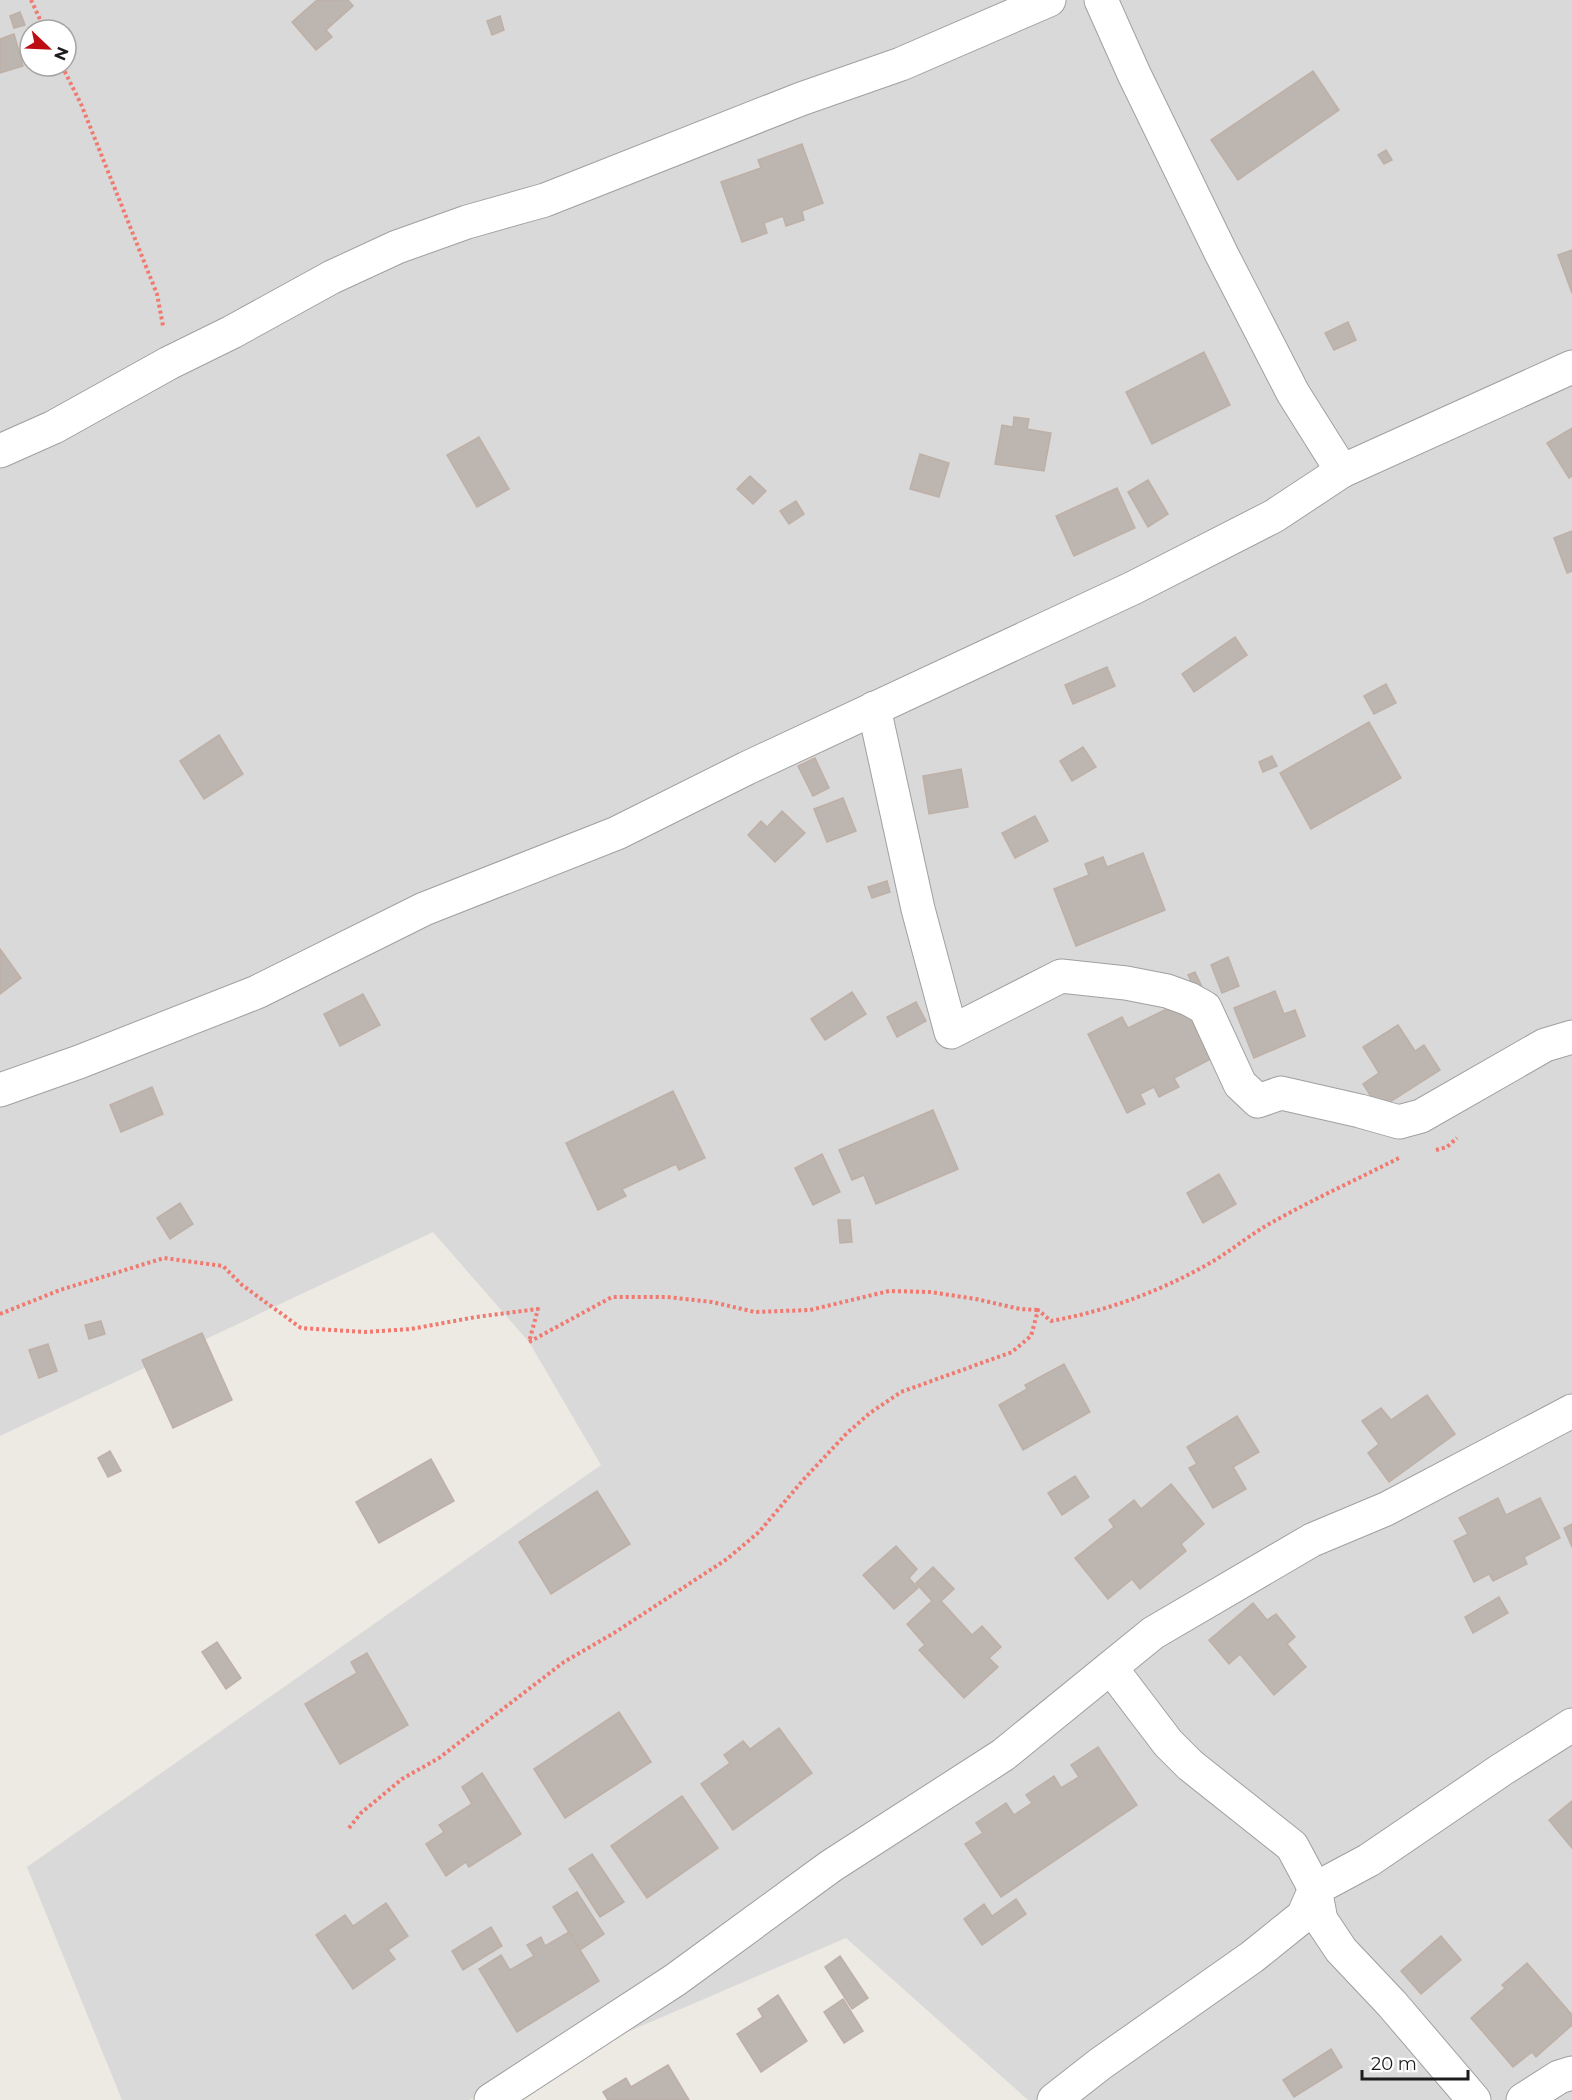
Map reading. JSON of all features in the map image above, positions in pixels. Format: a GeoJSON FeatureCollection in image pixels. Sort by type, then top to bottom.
{"type":"FeatureCollection","features":[{"type":"Feature","properties":{"kind":"street"},"geometry":{"type":"LineString","coordinates":[[0,451],[54,427],[332,277],[397,247],[467,222],[555,196],[801,99],[901,64],[1049,0]]}},
{"type":"Feature","properties":{"kind":"street"},"geometry":{"type":"LineString","coordinates":[[1101,0],[1134,74],[1222,255],[1293,393],[1342,471]]}},
{"type":"Feature","properties":{"kind":"street"},"geometry":{"type":"LineString","coordinates":[[0,1090],[79,1062],[257,992],[424,909],[616,833],[747,768],[1133,588],[1274,516],[1342,471],[1572,367]]}},
{"type":"Feature","properties":{"kind":"street"},"geometry":{"type":"LineString","coordinates":[[874,708],[918,909],[951,1032],[1061,976],[1126,983],[1167,991],[1205,1008],[1240,1084],[1258,1101],[1281,1093],[1399,1122],[1421,1116],[1545,1046],[1572,1036]]}},
{"type":"Feature","properties":{"kind":"street"},"geometry":{"type":"LineString","coordinates":[[491,2100],[675,1980],[831,1866],[1003,1755],[1153,1634],[1312,1540],[1386,1509],[1572,1411]]}},
{"type":"Feature","properties":{"kind":"street"},"geometry":{"type":"LineString","coordinates":[[1111,1668],[1168,1743],[1190,1765],[1292,1846],[1315,1889],[1321,1920],[1341,1950],[1392,2004],[1474,2100]]}},
{"type":"Feature","properties":{"kind":"street"},"geometry":{"type":"LineString","coordinates":[[1054,2100],[1100,2064],[1252,1957],[1302,1916],[1315,1889],[1370,1860],[1501,1770],[1572,1725]]}},
{"type":"Feature","properties":{"kind":"street"},"geometry":{"type":"LineString","coordinates":[[1523,2100],[1559,2077],[1572,2073]]}},
{"type":"Feature","properties":{"kind":"path"},"geometry":{"type":"LineString","coordinates":[[31,0],[39,18]]}},
{"type":"Feature","properties":{"kind":"path"},"geometry":{"type":"LineString","coordinates":[[68,78],[81,104],[157,294],[169,363]]}},
{"type":"Feature","properties":{"kind":"path"},"geometry":{"type":"LineString","coordinates":[[1436,1150],[1447,1147],[1461,1135]]}},
{"type":"Feature","properties":{"kind":"path"},"geometry":{"type":"LineString","coordinates":[[0,1314],[60,1290],[164,1258],[223,1266],[242,1285],[301,1328],[365,1332],[411,1329],[538,1309],[529,1342],[612,1297],[667,1297],[755,1312],[810,1310],[889,1292],[930,1292],[1020,1309],[1038,1310],[1051,1321],[1116,1305],[1155,1291],[1211,1263],[1265,1227],[1401,1157]]}},
{"type":"Feature","properties":{"kind":"path"},"geometry":{"type":"LineString","coordinates":[[350,1828],[361,1813],[402,1779],[439,1758],[564,1662],[614,1633],[727,1559],[759,1532],[804,1479],[847,1433],[870,1413],[901,1392],[1012,1352],[1031,1336],[1038,1310]]}},
{"type":"Feature","properties":{"kind":"shaded area"},"geometry":{"type":"Polygon","coordinates":[[[0,0],[1572,0],[1572,2100],[1028,2100],[846,1938],[469,2100],[122,2100],[27,1867],[601,1465],[529,1342],[433,1232],[0,1436],[0,0]]]}},
{"type":"Feature","properties":{"kind":"building"},"geometry":{"type":"Polygon","coordinates":[[[317,0],[348,0],[353,6],[326,30],[332,37],[316,50],[292,22],[317,0]]]}},
{"type":"Feature","properties":{"kind":"building"},"geometry":{"type":"Polygon","coordinates":[[[20,12],[22,18],[18,18],[18,27],[14,28],[10,16],[20,12]]]}},
{"type":"Feature","properties":{"kind":"building"},"geometry":{"type":"Polygon","coordinates":[[[500,16],[504,30],[492,35],[487,21],[500,16]]]}},
{"type":"Feature","properties":{"kind":"building"},"geometry":{"type":"Polygon","coordinates":[[[14,34],[18,48],[18,68],[0,73],[0,39],[14,34]]]}},
{"type":"Feature","properties":{"kind":"building"},"geometry":{"type":"Polygon","coordinates":[[[1313,71],[1339,110],[1238,180],[1211,140],[1313,71]]]}},
{"type":"Feature","properties":{"kind":"building"},"geometry":{"type":"Polygon","coordinates":[[[802,144],[823,203],[802,211],[804,220],[786,226],[783,216],[764,223],[767,233],[742,242],[721,182],[761,168],[758,160],[802,144]]]}},
{"type":"Feature","properties":{"kind":"building"},"geometry":{"type":"Polygon","coordinates":[[[1386,150],[1392,160],[1384,164],[1378,155],[1386,150]]]}},
{"type":"Feature","properties":{"kind":"building"},"geometry":{"type":"Polygon","coordinates":[[[1572,250],[1572,293],[1558,255],[1572,250]]]}},
{"type":"Feature","properties":{"kind":"building"},"geometry":{"type":"Polygon","coordinates":[[[1348,322],[1356,340],[1334,350],[1325,333],[1348,322]]]}},
{"type":"Feature","properties":{"kind":"building"},"geometry":{"type":"Polygon","coordinates":[[[1204,352],[1230,405],[1152,444],[1126,392],[1204,352]]]}},
{"type":"Feature","properties":{"kind":"building"},"geometry":{"type":"Polygon","coordinates":[[[1014,417],[1029,419],[1027,429],[1051,433],[1044,471],[995,464],[1002,425],[1013,427],[1014,417]]]}},
{"type":"Feature","properties":{"kind":"building"},"geometry":{"type":"Polygon","coordinates":[[[1572,428],[1572,476],[1569,478],[1547,443],[1572,428]]]}},
{"type":"Feature","properties":{"kind":"building"},"geometry":{"type":"Polygon","coordinates":[[[479,437],[509,489],[477,507],[447,455],[479,437]]]}},
{"type":"Feature","properties":{"kind":"building"},"geometry":{"type":"Polygon","coordinates":[[[920,454],[949,463],[939,497],[910,489],[920,454]]]}},
{"type":"Feature","properties":{"kind":"building"},"geometry":{"type":"Polygon","coordinates":[[[750,476],[766,491],[753,504],[737,489],[750,476]]]}},
{"type":"Feature","properties":{"kind":"building"},"geometry":{"type":"Polygon","coordinates":[[[1148,480],[1168,514],[1148,527],[1128,492],[1148,480]]]}},
{"type":"Feature","properties":{"kind":"building"},"geometry":{"type":"Polygon","coordinates":[[[1117,488],[1135,528],[1074,556],[1056,516],[1117,488]]]}},
{"type":"Feature","properties":{"kind":"building"},"geometry":{"type":"Polygon","coordinates":[[[796,501],[804,514],[789,524],[780,511],[796,501]]]}},
{"type":"Feature","properties":{"kind":"building"},"geometry":{"type":"Polygon","coordinates":[[[1572,531],[1572,571],[1567,573],[1554,538],[1572,531]]]}},
{"type":"Feature","properties":{"kind":"building"},"geometry":{"type":"Polygon","coordinates":[[[1235,637],[1247,655],[1194,692],[1182,674],[1235,637]]]}},
{"type":"Feature","properties":{"kind":"building"},"geometry":{"type":"Polygon","coordinates":[[[1107,667],[1115,686],[1073,704],[1065,685],[1107,667]]]}},
{"type":"Feature","properties":{"kind":"building"},"geometry":{"type":"Polygon","coordinates":[[[1386,684],[1396,703],[1374,714],[1364,696],[1386,684]]]}},
{"type":"Feature","properties":{"kind":"building"},"geometry":{"type":"Polygon","coordinates":[[[1369,722],[1401,778],[1311,829],[1280,773],[1369,722]]]}},
{"type":"Feature","properties":{"kind":"building"},"geometry":{"type":"Polygon","coordinates":[[[219,735],[243,774],[204,799],[180,761],[219,735]]]}},
{"type":"Feature","properties":{"kind":"building"},"geometry":{"type":"Polygon","coordinates":[[[1083,747],[1096,767],[1072,781],[1060,761],[1083,747]]]}},
{"type":"Feature","properties":{"kind":"building"},"geometry":{"type":"Polygon","coordinates":[[[1272,756],[1277,766],[1263,772],[1259,762],[1272,756]]]}},
{"type":"Feature","properties":{"kind":"building"},"geometry":{"type":"Polygon","coordinates":[[[815,758],[829,788],[813,796],[798,766],[815,758]]]}},
{"type":"Feature","properties":{"kind":"building"},"geometry":{"type":"Polygon","coordinates":[[[961,769],[968,807],[929,814],[923,776],[961,769]]]}},
{"type":"Feature","properties":{"kind":"building"},"geometry":{"type":"Polygon","coordinates":[[[843,798],[856,831],[827,842],[814,809],[843,798]]]}},
{"type":"Feature","properties":{"kind":"building"},"geometry":{"type":"Polygon","coordinates":[[[782,811],[805,833],[775,862],[748,835],[761,821],[767,827],[782,811]]]}},
{"type":"Feature","properties":{"kind":"building"},"geometry":{"type":"Polygon","coordinates":[[[1035,816],[1048,841],[1015,858],[1002,833],[1035,816]]]}},
{"type":"Feature","properties":{"kind":"building"},"geometry":{"type":"Polygon","coordinates":[[[1143,853],[1165,910],[1076,946],[1054,889],[1089,875],[1085,864],[1103,857],[1107,867],[1143,853]]]}},
{"type":"Feature","properties":{"kind":"building"},"geometry":{"type":"Polygon","coordinates":[[[887,881],[890,892],[872,898],[868,887],[887,881]]]}},
{"type":"Feature","properties":{"kind":"building"},"geometry":{"type":"Polygon","coordinates":[[[0,949],[21,978],[0,994],[0,949]]]}},
{"type":"Feature","properties":{"kind":"building"},"geometry":{"type":"Polygon","coordinates":[[[1228,957],[1239,986],[1222,993],[1211,965],[1228,957]]]}},
{"type":"Feature","properties":{"kind":"building"},"geometry":{"type":"Polygon","coordinates":[[[1195,972],[1204,991],[1197,994],[1188,975],[1195,972]]]}},
{"type":"Feature","properties":{"kind":"building"},"geometry":{"type":"Polygon","coordinates":[[[1275,991],[1284,1014],[1295,1010],[1305,1036],[1254,1058],[1234,1008],[1275,991]]]}},
{"type":"Feature","properties":{"kind":"building"},"geometry":{"type":"Polygon","coordinates":[[[852,992],[866,1014],[825,1040],[811,1019],[852,992]]]}},
{"type":"Feature","properties":{"kind":"building"},"geometry":{"type":"Polygon","coordinates":[[[363,994],[380,1025],[340,1046],[324,1014],[363,994]]]}},
{"type":"Feature","properties":{"kind":"building"},"geometry":{"type":"Polygon","coordinates":[[[1183,1001],[1211,1059],[1174,1078],[1179,1087],[1159,1097],[1154,1087],[1140,1094],[1145,1104],[1127,1113],[1088,1034],[1122,1017],[1128,1028],[1183,1001]]]}},
{"type":"Feature","properties":{"kind":"building"},"geometry":{"type":"Polygon","coordinates":[[[916,1002],[926,1021],[897,1037],[887,1017],[916,1002]]]}},
{"type":"Feature","properties":{"kind":"building"},"geometry":{"type":"Polygon","coordinates":[[[1398,1025],[1415,1051],[1424,1045],[1440,1070],[1379,1109],[1363,1084],[1379,1073],[1363,1047],[1398,1025]]]}},
{"type":"Feature","properties":{"kind":"building"},"geometry":{"type":"Polygon","coordinates":[[[152,1087],[163,1114],[121,1132],[110,1105],[152,1087]]]}},
{"type":"Feature","properties":{"kind":"building"},"geometry":{"type":"Polygon","coordinates":[[[673,1091],[705,1158],[679,1170],[676,1164],[622,1189],[626,1196],[598,1210],[566,1143],[673,1091]]]}},
{"type":"Feature","properties":{"kind":"building"},"geometry":{"type":"Polygon","coordinates":[[[933,1110],[958,1169],[876,1204],[864,1175],[852,1180],[839,1150],[933,1110]]]}},
{"type":"Feature","properties":{"kind":"building"},"geometry":{"type":"Polygon","coordinates":[[[822,1154],[840,1192],[813,1205],[795,1168],[822,1154]]]}},
{"type":"Feature","properties":{"kind":"building"},"geometry":{"type":"Polygon","coordinates":[[[1219,1174],[1236,1204],[1203,1223],[1187,1193],[1219,1174]]]}},
{"type":"Feature","properties":{"kind":"building"},"geometry":{"type":"Polygon","coordinates":[[[180,1203],[193,1224],[170,1239],[157,1218],[180,1203]]]}},
{"type":"Feature","properties":{"kind":"building"},"geometry":{"type":"Polygon","coordinates":[[[838,1220],[850,1220],[852,1242],[840,1243],[838,1220]]]}},
{"type":"Feature","properties":{"kind":"building"},"geometry":{"type":"Polygon","coordinates":[[[101,1321],[105,1334],[89,1339],[85,1325],[101,1321]]]}},
{"type":"Feature","properties":{"kind":"building"},"geometry":{"type":"Polygon","coordinates":[[[202,1333],[232,1400],[173,1428],[142,1360],[202,1333]]]}},
{"type":"Feature","properties":{"kind":"building"},"geometry":{"type":"Polygon","coordinates":[[[48,1344],[57,1371],[39,1378],[29,1350],[48,1344]]]}},
{"type":"Feature","properties":{"kind":"building"},"geometry":{"type":"Polygon","coordinates":[[[1064,1364],[1090,1412],[1023,1450],[999,1405],[1027,1389],[1025,1385],[1064,1364]]]}},
{"type":"Feature","properties":{"kind":"building"},"geometry":{"type":"Polygon","coordinates":[[[1427,1395],[1455,1434],[1389,1482],[1368,1453],[1379,1444],[1362,1421],[1381,1408],[1391,1420],[1427,1395]]]}},
{"type":"Feature","properties":{"kind":"building"},"geometry":{"type":"Polygon","coordinates":[[[1237,1416],[1259,1452],[1233,1467],[1246,1489],[1213,1508],[1189,1468],[1197,1464],[1187,1447],[1237,1416]]]}},
{"type":"Feature","properties":{"kind":"building"},"geometry":{"type":"Polygon","coordinates":[[[110,1451],[121,1471],[108,1477],[98,1458],[110,1451]]]}},
{"type":"Feature","properties":{"kind":"building"},"geometry":{"type":"Polygon","coordinates":[[[431,1459],[454,1501],[379,1543],[356,1502],[431,1459]]]}},
{"type":"Feature","properties":{"kind":"building"},"geometry":{"type":"Polygon","coordinates":[[[1075,1476],[1089,1497],[1062,1515],[1048,1493],[1075,1476]]]}},
{"type":"Feature","properties":{"kind":"building"},"geometry":{"type":"Polygon","coordinates":[[[1171,1484],[1204,1524],[1181,1544],[1186,1551],[1140,1589],[1132,1579],[1108,1599],[1075,1558],[1114,1527],[1109,1520],[1134,1500],[1141,1509],[1171,1484]]]}},
{"type":"Feature","properties":{"kind":"building"},"geometry":{"type":"Polygon","coordinates":[[[597,1491],[630,1544],[551,1594],[519,1542],[597,1491]]]}},
{"type":"Feature","properties":{"kind":"building"},"geometry":{"type":"Polygon","coordinates":[[[1498,1498],[1506,1515],[1540,1498],[1560,1538],[1524,1557],[1527,1564],[1493,1581],[1489,1574],[1474,1582],[1454,1541],[1468,1534],[1459,1518],[1498,1498]]]}},
{"type":"Feature","properties":{"kind":"building"},"geometry":{"type":"Polygon","coordinates":[[[1572,1524],[1572,1547],[1564,1528],[1572,1524]]]}},
{"type":"Feature","properties":{"kind":"building"},"geometry":{"type":"Polygon","coordinates":[[[896,1546],[917,1569],[909,1578],[918,1588],[894,1609],[863,1575],[896,1546]]]}},
{"type":"Feature","properties":{"kind":"building"},"geometry":{"type":"Polygon","coordinates":[[[933,1567],[954,1589],[941,1601],[972,1635],[982,1626],[1001,1647],[989,1658],[998,1667],[964,1698],[919,1650],[925,1645],[907,1624],[932,1601],[916,1583],[933,1567]]]}},
{"type":"Feature","properties":{"kind":"building"},"geometry":{"type":"Polygon","coordinates":[[[1499,1597],[1508,1613],[1473,1633],[1465,1617],[1499,1597]]]}},
{"type":"Feature","properties":{"kind":"building"},"geometry":{"type":"Polygon","coordinates":[[[1253,1603],[1267,1620],[1276,1614],[1295,1637],[1287,1644],[1306,1667],[1274,1695],[1240,1654],[1229,1664],[1209,1640],[1253,1603]]]}},
{"type":"Feature","properties":{"kind":"building"},"geometry":{"type":"Polygon","coordinates":[[[217,1642],[241,1678],[226,1689],[202,1652],[217,1642]]]}},
{"type":"Feature","properties":{"kind":"building"},"geometry":{"type":"Polygon","coordinates":[[[367,1653],[408,1725],[340,1764],[305,1704],[357,1673],[351,1662],[367,1653]]]}},
{"type":"Feature","properties":{"kind":"building"},"geometry":{"type":"Polygon","coordinates":[[[619,1712],[651,1762],[565,1818],[534,1769],[619,1712]]]}},
{"type":"Feature","properties":{"kind":"building"},"geometry":{"type":"Polygon","coordinates":[[[779,1728],[812,1773],[733,1830],[701,1784],[730,1763],[724,1755],[743,1741],[750,1749],[779,1728]]]}},
{"type":"Feature","properties":{"kind":"building"},"geometry":{"type":"Polygon","coordinates":[[[1098,1747],[1137,1805],[1001,1897],[965,1844],[983,1833],[976,1823],[1006,1803],[1014,1815],[1032,1803],[1026,1795],[1054,1776],[1061,1788],[1079,1777],[1071,1765],[1098,1747]]]}},
{"type":"Feature","properties":{"kind":"building"},"geometry":{"type":"Polygon","coordinates":[[[482,1773],[521,1834],[469,1867],[466,1862],[446,1876],[426,1844],[444,1832],[439,1825],[472,1804],[462,1787],[482,1773]]]}},
{"type":"Feature","properties":{"kind":"building"},"geometry":{"type":"Polygon","coordinates":[[[682,1796],[718,1848],[647,1898],[611,1846],[682,1796]]]}},
{"type":"Feature","properties":{"kind":"building"},"geometry":{"type":"Polygon","coordinates":[[[1572,1801],[1572,1848],[1549,1820],[1572,1801]]]}},
{"type":"Feature","properties":{"kind":"building"},"geometry":{"type":"Polygon","coordinates":[[[592,1854],[624,1902],[600,1917],[569,1869],[592,1854]]]}},
{"type":"Feature","properties":{"kind":"building"},"geometry":{"type":"Polygon","coordinates":[[[577,1892],[604,1934],[580,1950],[553,1907],[577,1892]]]}},
{"type":"Feature","properties":{"kind":"building"},"geometry":{"type":"Polygon","coordinates":[[[1016,1899],[1026,1914],[982,1945],[964,1919],[984,1904],[992,1916],[1016,1899]]]}},
{"type":"Feature","properties":{"kind":"building"},"geometry":{"type":"Polygon","coordinates":[[[386,1903],[408,1936],[388,1950],[395,1959],[353,1989],[316,1935],[345,1915],[353,1926],[386,1903]]]}},
{"type":"Feature","properties":{"kind":"building"},"geometry":{"type":"Polygon","coordinates":[[[491,1927],[502,1946],[463,1970],[452,1951],[491,1927]]]}},
{"type":"Feature","properties":{"kind":"building"},"geometry":{"type":"Polygon","coordinates":[[[569,1932],[599,1981],[517,2032],[479,1969],[501,1955],[510,1970],[534,1956],[527,1945],[541,1937],[545,1946],[569,1932]]]}},
{"type":"Feature","properties":{"kind":"building"},"geometry":{"type":"Polygon","coordinates":[[[1441,1936],[1461,1960],[1421,1994],[1401,1971],[1441,1936]]]}},
{"type":"Feature","properties":{"kind":"building"},"geometry":{"type":"Polygon","coordinates":[[[840,1956],[868,1998],[852,2009],[825,1967],[840,1956]]]}},
{"type":"Feature","properties":{"kind":"building"},"geometry":{"type":"Polygon","coordinates":[[[1527,1963],[1572,2015],[1572,2025],[1536,2057],[1532,2052],[1513,2067],[1471,2018],[1505,1988],[1502,1985],[1527,1963]]]}},
{"type":"Feature","properties":{"kind":"building"},"geometry":{"type":"Polygon","coordinates":[[[778,1995],[807,2041],[761,2072],[737,2034],[763,2017],[758,2009],[778,1995]]]}},
{"type":"Feature","properties":{"kind":"building"},"geometry":{"type":"Polygon","coordinates":[[[843,1999],[863,2031],[844,2043],[824,2012],[843,1999]]]}},
{"type":"Feature","properties":{"kind":"building"},"geometry":{"type":"Polygon","coordinates":[[[1331,2049],[1342,2067],[1294,2097],[1283,2080],[1331,2049]]]}},
{"type":"Feature","properties":{"kind":"building"},"geometry":{"type":"Polygon","coordinates":[[[668,2065],[689,2100],[608,2100],[603,2092],[626,2078],[631,2087],[668,2065]]]}}]}
